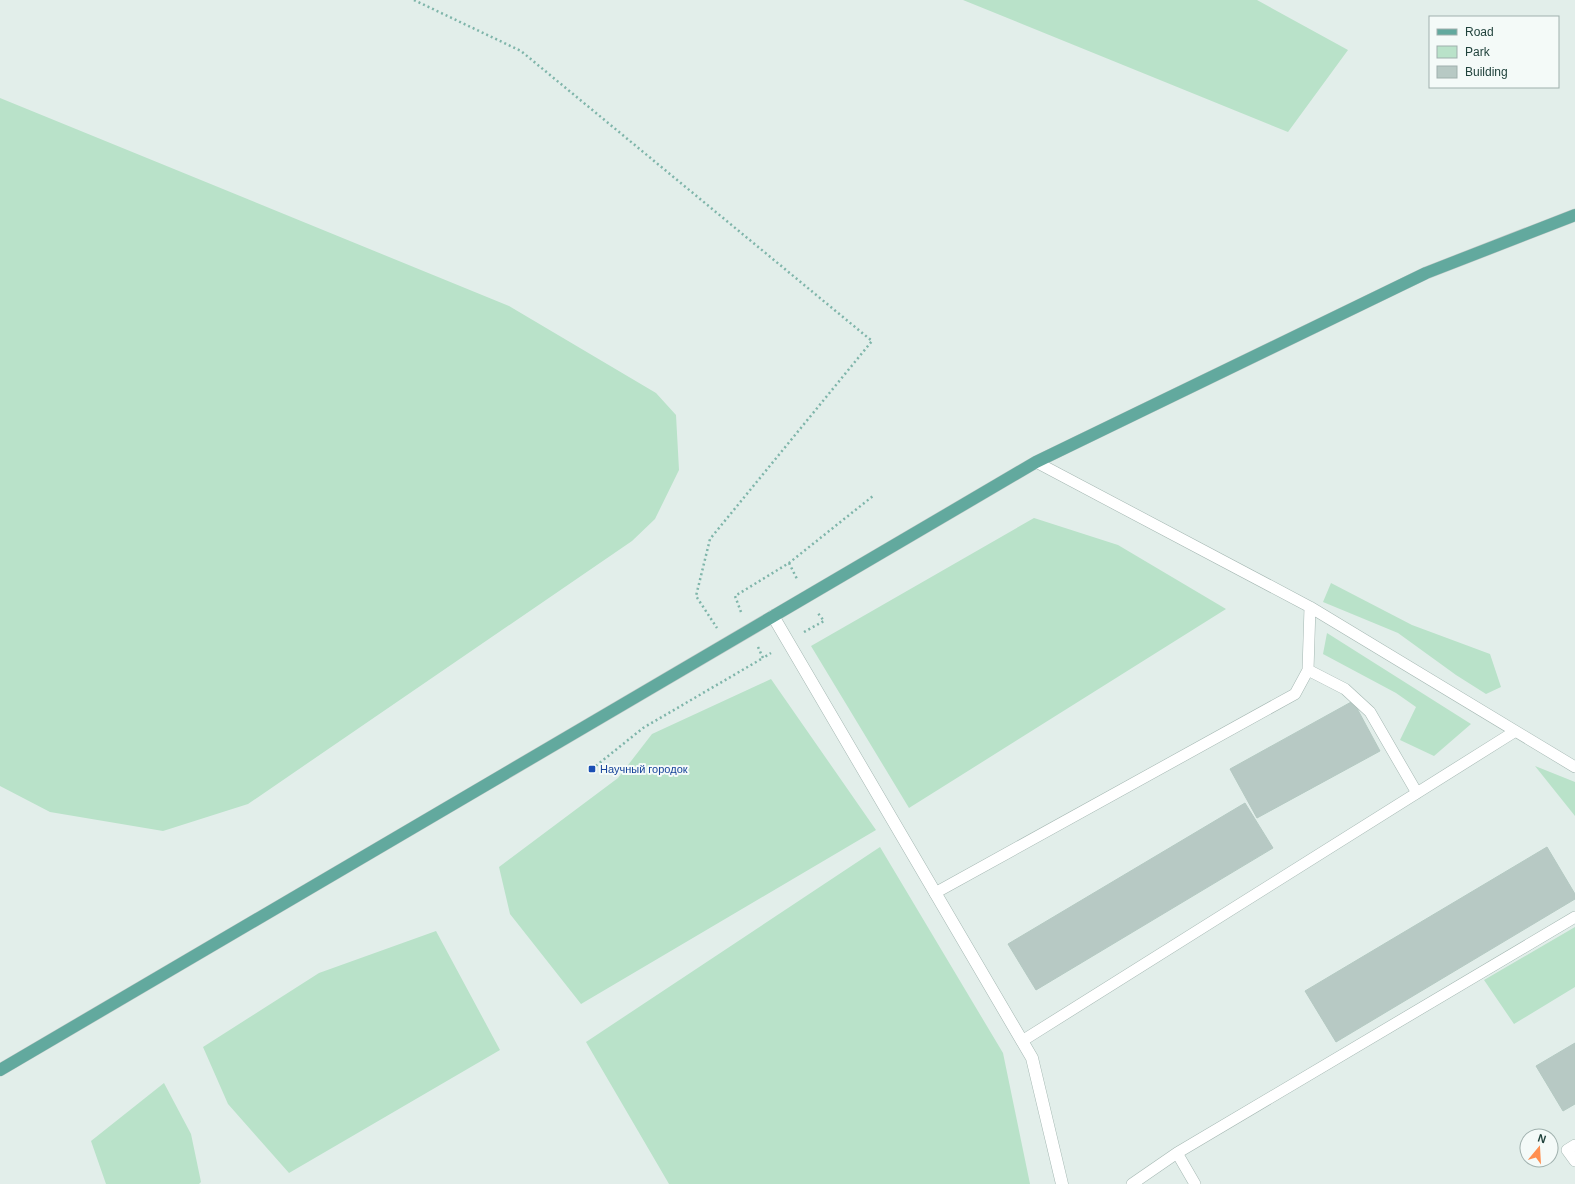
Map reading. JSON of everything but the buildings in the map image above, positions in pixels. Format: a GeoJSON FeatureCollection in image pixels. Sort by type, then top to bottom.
{"type":"FeatureCollection","features":[{"type":"Feature","properties":{"kind":"main road"},"geometry":{"type":"LineString","coordinates":[[0,1070],[1036,462],[1426,273],[1575,215]]}},
{"type":"Feature","properties":{"kind":"street"},"geometry":{"type":"LineString","coordinates":[[772,616],[1032,1058],[1062,1184]]}},
{"type":"Feature","properties":{"kind":"lane"},"geometry":{"type":"LineString","coordinates":[[1036,462],[1310,607],[1514,732],[1575,767]]}},
{"type":"Feature","properties":{"kind":"lane"},"geometry":{"type":"LineString","coordinates":[[935,893],[1295,694],[1308,670],[1310,607]]}},
{"type":"Feature","properties":{"kind":"lane"},"geometry":{"type":"LineString","coordinates":[[1308,670],[1345,689],[1370,712],[1416,793]]}},
{"type":"Feature","properties":{"kind":"lane"},"geometry":{"type":"LineString","coordinates":[[1022,1041],[1514,732]]}},
{"type":"Feature","properties":{"kind":"lane"},"geometry":{"type":"LineString","coordinates":[[1132,1184],[1177,1153],[1575,917]]}},
{"type":"Feature","properties":{"kind":"lane"},"geometry":{"type":"LineString","coordinates":[[1575,1145],[1567,1150],[1575,1161]]}},
{"type":"Feature","properties":{"kind":"lane"},"geometry":{"type":"LineString","coordinates":[[1177,1153],[1195,1184]]}},
{"type":"Feature","properties":{"kind":"path"},"geometry":{"type":"LineString","coordinates":[[414,0],[521,50],[872,341],[710,539],[696,596],[726,643]]}},
{"type":"Feature","properties":{"kind":"path"},"geometry":{"type":"LineString","coordinates":[[735,596],[789,563],[873,496]]}},
{"type":"Feature","properties":{"kind":"path"},"geometry":{"type":"LineString","coordinates":[[592,769],[643,728],[763,658]]}},
{"type":"Feature","properties":{"kind":"green space"},"geometry":{"type":"Polygon","coordinates":[[[963,0],[1257,0],[1348,50],[1288,132],[963,0]]]}},
{"type":"Feature","properties":{"kind":"green space"},"geometry":{"type":"Polygon","coordinates":[[[0,98],[509,306],[656,393],[676,415],[679,470],[655,519],[632,541],[248,804],[163,831],[50,812],[0,786],[0,98]]]}},
{"type":"Feature","properties":{"kind":"green space"},"geometry":{"type":"Polygon","coordinates":[[[1034,518],[1118,545],[1226,609],[909,808],[811,646],[1034,518]]]}},
{"type":"Feature","properties":{"kind":"green space"},"geometry":{"type":"Polygon","coordinates":[[[1331,583],[1412,625],[1490,654],[1501,687],[1486,694],[1456,675],[1398,633],[1323,602],[1331,583]]]}},
{"type":"Feature","properties":{"kind":"green space"},"geometry":{"type":"Polygon","coordinates":[[[1327,633],[1471,724],[1434,756],[1400,740],[1416,707],[1396,693],[1323,654],[1327,633]]]}},
{"type":"Feature","properties":{"kind":"green space"},"geometry":{"type":"Polygon","coordinates":[[[771,679],[876,830],[581,1004],[510,914],[499,867],[618,778],[652,734],[771,679]]]}},
{"type":"Feature","properties":{"kind":"green space"},"geometry":{"type":"Polygon","coordinates":[[[1535,766],[1575,782],[1575,816],[1535,766]]]}},
{"type":"Feature","properties":{"kind":"green space"},"geometry":{"type":"Polygon","coordinates":[[[880,847],[1003,1053],[1030,1184],[669,1184],[586,1042],[880,847]]]}},
{"type":"Feature","properties":{"kind":"green space"},"geometry":{"type":"Polygon","coordinates":[[[1575,927],[1575,987],[1514,1024],[1484,980],[1575,927]]]}},
{"type":"Feature","properties":{"kind":"green space"},"geometry":{"type":"Polygon","coordinates":[[[436,931],[500,1050],[289,1173],[228,1104],[203,1047],[319,973],[436,931]]]}},
{"type":"Feature","properties":{"kind":"green space"},"geometry":{"type":"Polygon","coordinates":[[[164,1083],[191,1134],[201,1182],[199,1184],[106,1184],[91,1141],[164,1083]]]}},
{"type":"Feature","properties":{"kind":"place","name":"Научный городок"},"geometry":{"type":"Point","coordinates":[592,769]}}]}
